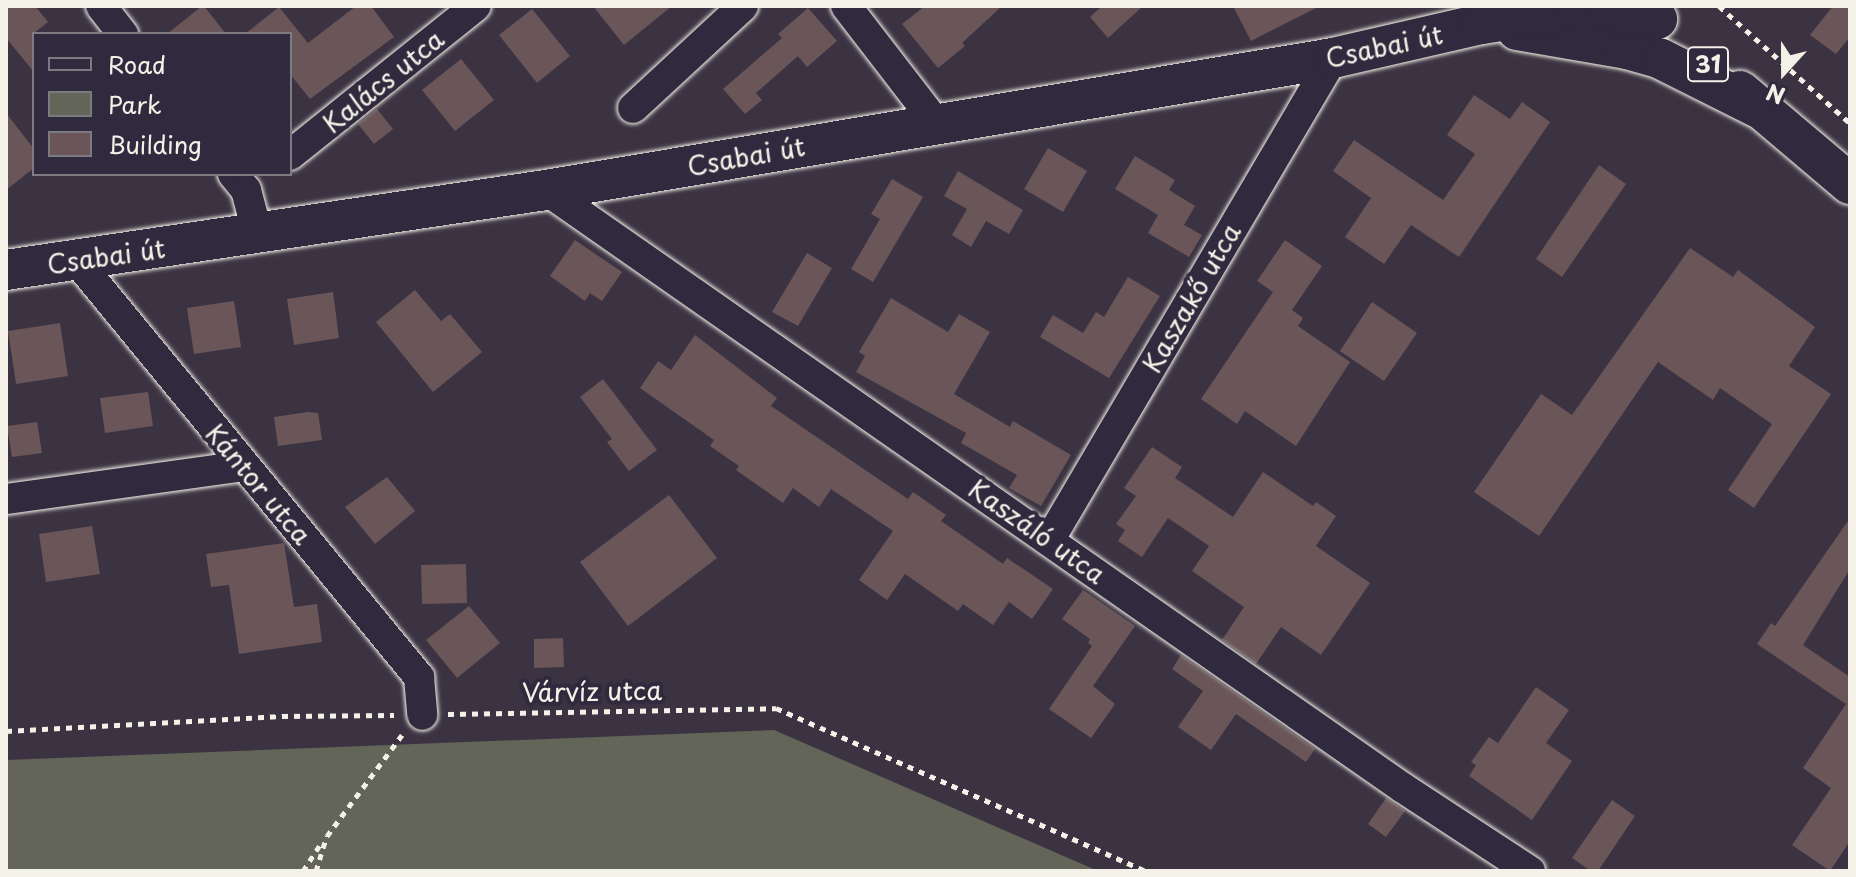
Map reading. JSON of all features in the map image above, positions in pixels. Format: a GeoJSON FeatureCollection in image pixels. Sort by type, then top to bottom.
{"type":"FeatureCollection","features":[{"type":"Feature","properties":{"kind":"main road","name":"Csabai út"},"geometry":{"type":"LineString","coordinates":[[6,270],[546,190],[1333,58],[1482,24],[1573,8],[1649,10]]}},
{"type":"Feature","properties":{"kind":"main road","name":"31"},"geometry":{"type":"LineString","coordinates":[[1649,10],[1759,108],[1849,182]]}},
{"type":"Feature","properties":{"kind":"main road","name":"Csabai út"},"geometry":{"type":"LineString","coordinates":[[1482,24],[1627,49],[1661,59],[1759,108]]}},
{"type":"Feature","properties":{"kind":"street"},"geometry":{"type":"LineString","coordinates":[[101,6],[121,32]]}},
{"type":"Feature","properties":{"kind":"street","name":"Kalács utca"},"geometry":{"type":"LineString","coordinates":[[292,153],[476,6]]}},
{"type":"Feature","properties":{"kind":"street"},"geometry":{"type":"LineString","coordinates":[[633,108],[743,6]]}},
{"type":"Feature","properties":{"kind":"street"},"geometry":{"type":"LineString","coordinates":[[846,6],[937,124]]}},
{"type":"Feature","properties":{"kind":"street","name":"Kaszakő utca"},"geometry":{"type":"LineString","coordinates":[[1050,539],[1333,58]]}},
{"type":"Feature","properties":{"kind":"street"},"geometry":{"type":"LineString","coordinates":[[249,179],[258,235]]}},
{"type":"Feature","properties":{"kind":"street","name":"Kaszáló utca"},"geometry":{"type":"LineString","coordinates":[[546,190],[1403,788],[1530,871]]}},
{"type":"Feature","properties":{"kind":"street","name":"Kántor utca"},"geometry":{"type":"LineString","coordinates":[[77,261],[419,677],[419,715]]}},
{"type":"Feature","properties":{"kind":"street"},"geometry":{"type":"LineString","coordinates":[[6,499],[243,466]]}},
{"type":"Feature","properties":{"kind":"path"},"geometry":{"type":"LineString","coordinates":[[1719,6],[1850,123]]}},
{"type":"Feature","properties":{"kind":"path","name":"Várvíz utca"},"geometry":{"type":"LineString","coordinates":[[6,731],[282,716],[776,708],[1145,871]]}},
{"type":"Feature","properties":{"kind":"path"},"geometry":{"type":"LineString","coordinates":[[303,871],[334,824],[419,715]]}},
{"type":"Feature","properties":{"kind":"path"},"geometry":{"type":"LineString","coordinates":[[316,871],[320,851],[334,824]]}},
{"type":"Feature","properties":{"kind":"green space"},"geometry":{"type":"Polygon","coordinates":[[[774,730],[1098,871],[6,871],[6,760],[774,730]]]}},
{"type":"Feature","properties":{"kind":"building"},"geometry":{"type":"Polygon","coordinates":[[[6,6],[35,6],[48,22],[32,32],[32,70],[6,38],[6,6]]]}},
{"type":"Feature","properties":{"kind":"building"},"geometry":{"type":"Polygon","coordinates":[[[202,6],[224,32],[170,32],[202,6]]]}},
{"type":"Feature","properties":{"kind":"building"},"geometry":{"type":"Polygon","coordinates":[[[356,6],[371,6],[394,37],[310,99],[292,76],[292,32],[248,32],[279,7],[308,43],[356,6]]]}},
{"type":"Feature","properties":{"kind":"building"},"geometry":{"type":"Polygon","coordinates":[[[593,6],[672,6],[624,45],[593,6]]]}},
{"type":"Feature","properties":{"kind":"building"},"geometry":{"type":"Polygon","coordinates":[[[925,6],[1002,6],[962,43],[965,46],[938,68],[902,24],[925,6]]]}},
{"type":"Feature","properties":{"kind":"building"},"geometry":{"type":"Polygon","coordinates":[[[1102,6],[1143,6],[1108,38],[1090,17],[1102,6]]]}},
{"type":"Feature","properties":{"kind":"building"},"geometry":{"type":"Polygon","coordinates":[[[1233,6],[1320,6],[1251,41],[1233,6]]]}},
{"type":"Feature","properties":{"kind":"building"},"geometry":{"type":"Polygon","coordinates":[[[1833,6],[1850,6],[1850,37],[1836,54],[1810,35],[1833,6]]]}},
{"type":"Feature","properties":{"kind":"building"},"geometry":{"type":"Polygon","coordinates":[[[808,8],[837,41],[807,67],[798,56],[756,93],[762,100],[745,114],[723,89],[782,38],[778,34],[808,8]]]}},
{"type":"Feature","properties":{"kind":"building"},"geometry":{"type":"Polygon","coordinates":[[[532,9],[570,56],[537,83],[499,35],[532,9]]]}},
{"type":"Feature","properties":{"kind":"building"},"geometry":{"type":"Polygon","coordinates":[[[461,59],[494,100],[455,131],[422,90],[461,59]]]}},
{"type":"Feature","properties":{"kind":"building"},"geometry":{"type":"Polygon","coordinates":[[[1474,95],[1510,119],[1522,102],[1550,122],[1459,257],[1411,225],[1384,264],[1345,237],[1371,198],[1333,171],[1354,140],[1443,200],[1475,154],[1447,135],[1474,95]]]}},
{"type":"Feature","properties":{"kind":"building"},"geometry":{"type":"Polygon","coordinates":[[[377,109],[393,129],[374,144],[358,124],[377,109]]]}},
{"type":"Feature","properties":{"kind":"building"},"geometry":{"type":"Polygon","coordinates":[[[6,113],[32,146],[32,170],[6,190],[6,113]]]}},
{"type":"Feature","properties":{"kind":"building"},"geometry":{"type":"Polygon","coordinates":[[[1048,148],[1087,171],[1063,212],[1024,189],[1048,148]]]}},
{"type":"Feature","properties":{"kind":"building"},"geometry":{"type":"Polygon","coordinates":[[[1135,156],[1175,180],[1169,190],[1195,206],[1184,225],[1202,235],[1189,257],[1148,233],[1158,215],[1115,189],[1135,156]]]}},
{"type":"Feature","properties":{"kind":"building"},"geometry":{"type":"Polygon","coordinates":[[[1599,165],[1626,184],[1562,277],[1536,259],[1599,165]]]}},
{"type":"Feature","properties":{"kind":"building"},"geometry":{"type":"Polygon","coordinates":[[[958,171],[1023,210],[1009,234],[986,221],[971,247],[952,235],[967,209],[944,196],[958,171]]]}},
{"type":"Feature","properties":{"kind":"building"},"geometry":{"type":"Polygon","coordinates":[[[892,179],[923,197],[873,282],[851,269],[880,219],[871,214],[892,179]]]}},
{"type":"Feature","properties":{"kind":"building"},"geometry":{"type":"Polygon","coordinates":[[[575,240],[622,272],[602,301],[590,293],[585,301],[550,276],[575,240]]]}},
{"type":"Feature","properties":{"kind":"building"},"geometry":{"type":"Polygon","coordinates":[[[1285,240],[1322,266],[1292,310],[1303,318],[1298,326],[1350,362],[1296,446],[1245,411],[1237,424],[1201,399],[1273,292],[1257,281],[1285,240]]]}},
{"type":"Feature","properties":{"kind":"building"},"geometry":{"type":"Polygon","coordinates":[[[1690,248],[1733,277],[1738,270],[1815,327],[1789,366],[1831,394],[1754,508],[1728,490],[1772,424],[1720,388],[1713,400],[1658,362],[1539,536],[1474,492],[1541,394],[1572,415],[1690,248]]]}},
{"type":"Feature","properties":{"kind":"building"},"geometry":{"type":"Polygon","coordinates":[[[807,253],[832,268],[798,326],[772,312],[807,253]]]}},
{"type":"Feature","properties":{"kind":"building"},"geometry":{"type":"Polygon","coordinates":[[[1128,277],[1160,296],[1109,378],[1040,337],[1053,315],[1083,333],[1096,312],[1104,317],[1128,277]]]}},
{"type":"Feature","properties":{"kind":"building"},"geometry":{"type":"Polygon","coordinates":[[[415,290],[441,321],[450,314],[482,352],[433,392],[376,322],[415,290]]]}},
{"type":"Feature","properties":{"kind":"building"},"geometry":{"type":"Polygon","coordinates":[[[333,292],[339,338],[294,345],[287,299],[333,292]]]}},
{"type":"Feature","properties":{"kind":"building"},"geometry":{"type":"Polygon","coordinates":[[[891,298],[948,332],[959,314],[990,332],[954,394],[1010,427],[1013,421],[1071,455],[1041,506],[1009,488],[1017,475],[961,443],[966,433],[856,372],[865,356],[859,352],[891,298]]]}},
{"type":"Feature","properties":{"kind":"building"},"geometry":{"type":"Polygon","coordinates":[[[234,301],[241,347],[194,354],[187,308],[234,301]]]}},
{"type":"Feature","properties":{"kind":"building"},"geometry":{"type":"Polygon","coordinates":[[[1372,302],[1417,333],[1384,381],[1340,351],[1372,302]]]}},
{"type":"Feature","properties":{"kind":"building"},"geometry":{"type":"Polygon","coordinates":[[[60,323],[68,376],[16,384],[8,331],[60,323]]]}},
{"type":"Feature","properties":{"kind":"building"},"geometry":{"type":"Polygon","coordinates":[[[695,335],[777,398],[771,406],[908,499],[913,492],[946,515],[941,521],[1003,564],[1007,558],[1053,589],[1032,619],[1009,602],[993,625],[963,604],[958,611],[905,574],[887,600],[859,580],[893,531],[831,489],[819,507],[793,488],[783,503],[736,470],[739,466],[710,446],[714,440],[640,388],[658,361],[671,370],[695,335]]]}},
{"type":"Feature","properties":{"kind":"building"},"geometry":{"type":"Polygon","coordinates":[[[603,379],[657,450],[629,471],[607,442],[612,439],[580,397],[603,379]]]}},
{"type":"Feature","properties":{"kind":"building"},"geometry":{"type":"Polygon","coordinates":[[[148,392],[153,426],[105,433],[100,398],[148,392]]]}},
{"type":"Feature","properties":{"kind":"building"},"geometry":{"type":"Polygon","coordinates":[[[318,413],[322,440],[278,446],[274,417],[318,413]]]}},
{"type":"Feature","properties":{"kind":"building"},"geometry":{"type":"Polygon","coordinates":[[[37,422],[42,453],[12,457],[7,426],[37,422]]]}},
{"type":"Feature","properties":{"kind":"building"},"geometry":{"type":"Polygon","coordinates":[[[1152,447],[1182,467],[1175,478],[1233,517],[1263,472],[1313,506],[1316,502],[1336,516],[1316,546],[1370,583],[1321,655],[1281,627],[1256,664],[1222,640],[1244,607],[1192,571],[1209,546],[1168,518],[1142,557],[1118,541],[1125,530],[1116,524],[1136,496],[1124,488],[1152,447]]]}},
{"type":"Feature","properties":{"kind":"building"},"geometry":{"type":"Polygon","coordinates":[[[387,477],[415,511],[375,544],[345,507],[387,477]]]}},
{"type":"Feature","properties":{"kind":"building"},"geometry":{"type":"Polygon","coordinates":[[[669,495],[717,558],[628,626],[580,562],[669,495]]]}},
{"type":"Feature","properties":{"kind":"building"},"geometry":{"type":"Polygon","coordinates":[[[1850,518],[1850,569],[1803,645],[1850,677],[1850,841],[1830,871],[1792,845],[1831,788],[1803,768],[1846,704],[1757,644],[1771,623],[1775,626],[1850,518]]]}},
{"type":"Feature","properties":{"kind":"building"},"geometry":{"type":"Polygon","coordinates":[[[92,526],[100,574],[46,582],[39,534],[92,526]]]}},
{"type":"Feature","properties":{"kind":"building"},"geometry":{"type":"Polygon","coordinates":[[[284,543],[294,607],[317,604],[322,642],[239,654],[229,585],[211,587],[206,554],[284,543]]]}},
{"type":"Feature","properties":{"kind":"building"},"geometry":{"type":"Polygon","coordinates":[[[466,564],[467,603],[422,604],[421,565],[466,564]]]}},
{"type":"Feature","properties":{"kind":"building"},"geometry":{"type":"Polygon","coordinates":[[[1083,590],[1135,626],[1093,686],[1115,704],[1091,738],[1049,709],[1092,646],[1088,643],[1090,639],[1062,619],[1083,590]]]}},
{"type":"Feature","properties":{"kind":"building"},"geometry":{"type":"Polygon","coordinates":[[[469,606],[500,643],[457,678],[426,640],[469,606]]]}},
{"type":"Feature","properties":{"kind":"building"},"geometry":{"type":"Polygon","coordinates":[[[563,638],[564,667],[534,668],[534,639],[563,638]]]}},
{"type":"Feature","properties":{"kind":"building"},"geometry":{"type":"Polygon","coordinates":[[[1181,655],[1315,749],[1306,762],[1236,714],[1211,750],[1178,727],[1203,691],[1172,669],[1181,655]]]}},
{"type":"Feature","properties":{"kind":"building"},"geometry":{"type":"Polygon","coordinates":[[[1536,687],[1569,710],[1546,743],[1572,761],[1532,820],[1469,776],[1476,765],[1471,762],[1489,737],[1498,743],[1536,687]]]}},
{"type":"Feature","properties":{"kind":"building"},"geometry":{"type":"Polygon","coordinates":[[[1386,798],[1405,811],[1386,837],[1368,824],[1386,798]]]}},
{"type":"Feature","properties":{"kind":"building"},"geometry":{"type":"Polygon","coordinates":[[[1612,800],[1635,816],[1598,871],[1591,871],[1572,858],[1612,800]]]}}]}
